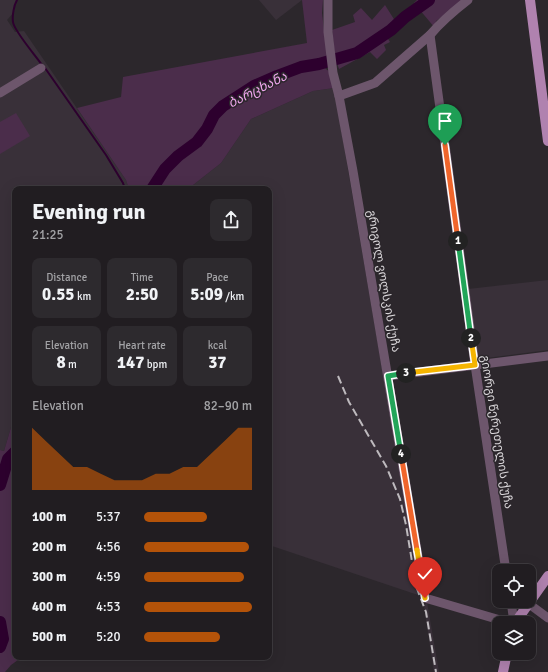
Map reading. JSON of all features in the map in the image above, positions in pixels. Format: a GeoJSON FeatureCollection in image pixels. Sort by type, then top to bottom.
{"type":"FeatureCollection","features":[{"type":"Feature","properties":{"kind":"main road"},"geometry":{"type":"LineString","coordinates":[[530,0],[548,140]]}},
{"type":"Feature","properties":{"kind":"main road"},"geometry":{"type":"LineString","coordinates":[[536,593],[548,576]]}},
{"type":"Feature","properties":{"kind":"main road"},"geometry":{"type":"LineString","coordinates":[[503,672],[506,660]]}},
{"type":"Feature","properties":{"kind":"street","name":"გრიგოლ ვოლსკის ქუჩა"},"geometry":{"type":"LineString","coordinates":[[328,0],[328,32],[333,73],[339,96],[353,171],[425,598],[492,618]]}},
{"type":"Feature","properties":{"kind":"street"},"geometry":{"type":"LineString","coordinates":[[339,96],[375,83],[430,35],[446,18],[468,0]]}},
{"type":"Feature","properties":{"kind":"street","name":"გიორგი წერეთელის ქუჩა"},"geometry":{"type":"LineString","coordinates":[[430,35],[475,365],[505,564]]}},
{"type":"Feature","properties":{"kind":"street"},"geometry":{"type":"LineString","coordinates":[[0,93],[41,68]]}},
{"type":"Feature","properties":{"kind":"street"},"geometry":{"type":"LineString","coordinates":[[388,376],[548,356]]}},
{"type":"Feature","properties":{"kind":"street"},"geometry":{"type":"LineString","coordinates":[[534,608],[548,618]]}},
{"type":"Feature","properties":{"kind":"shaded area"},"geometry":{"type":"Polygon","coordinates":[[[0,0],[17,0],[14,12],[7,20],[15,32],[24,31],[126,180],[128,186],[12,186],[12,424],[4,451],[0,450],[0,0]]]}},
{"type":"Feature","properties":{"kind":"shaded area"},"geometry":{"type":"Polygon","coordinates":[[[259,0],[302,0],[276,20],[259,0]]]}},
{"type":"Feature","properties":{"kind":"shaded area"},"geometry":{"type":"Polygon","coordinates":[[[302,0],[323,0],[322,13],[327,55],[320,64],[331,73],[334,88],[313,91],[251,119],[221,163],[192,186],[128,186],[126,180],[77,108],[121,97],[123,77],[307,43],[302,0]]]}},
{"type":"Feature","properties":{"kind":"shaded area"},"geometry":{"type":"Polygon","coordinates":[[[417,0],[465,0],[436,21],[435,28],[414,3],[417,0]]]}},
{"type":"Feature","properties":{"kind":"shaded area"},"geometry":{"type":"Polygon","coordinates":[[[385,5],[397,24],[385,34],[390,42],[384,45],[386,50],[377,59],[370,52],[339,69],[335,57],[332,30],[355,22],[353,15],[361,8],[372,20],[385,5]]]}},
{"type":"Feature","properties":{"kind":"shaded area"},"geometry":{"type":"Polygon","coordinates":[[[334,88],[421,596],[272,546],[272,186],[192,186],[221,163],[251,119],[313,91],[334,88]]]}},
{"type":"Feature","properties":{"kind":"shaded area"},"geometry":{"type":"Polygon","coordinates":[[[16,113],[30,136],[0,154],[0,122],[16,113]]]}},
{"type":"Feature","properties":{"kind":"shaded area"},"geometry":{"type":"Polygon","coordinates":[[[548,280],[548,350],[479,359],[468,289],[548,280]]]}},
{"type":"Feature","properties":{"kind":"shaded area"},"geometry":{"type":"Polygon","coordinates":[[[12,424],[12,660],[18,660],[5,672],[0,672],[0,450],[4,451],[12,424]]]}},
{"type":"Feature","properties":{"kind":"shaded area"},"geometry":{"type":"Polygon","coordinates":[[[427,602],[439,672],[434,672],[424,606],[427,602]]]}},
{"type":"Feature","properties":{"kind":"waterway"},"geometry":{"type":"LineString","coordinates":[[17,0],[13,14],[14,26],[42,65]]}},
{"type":"Feature","properties":{"kind":"waterway","name":"ბარცხანა"},"geometry":{"type":"LineString","coordinates":[[154,186],[165,169],[178,156],[197,142],[207,129],[214,115],[223,106],[254,86],[277,76],[301,67],[319,64],[357,53],[391,30],[405,17],[429,0]]}},
{"type":"Feature","properties":{"kind":"waterway"},"geometry":{"type":"LineString","coordinates":[[45,68],[106,155],[124,186]]}},
{"type":"Feature","properties":{"kind":"waterway","name":"ბარცხანა"},"geometry":{"type":"LineString","coordinates":[[0,485],[8,459],[12,455]]}},
{"type":"Feature","properties":{"kind":"waterway","name":"ბარცხანა"},"geometry":{"type":"LineString","coordinates":[[0,622],[3,639],[0,647]]}},
{"type":"Feature","properties":{"kind":"railway"},"geometry":{"type":"LineString","coordinates":[[338,376],[349,402],[386,466],[400,499],[416,586],[426,612],[436,672]]}},
{"type":"Feature","properties":{"kind":"route"},"geometry":{"type":"LineString","coordinates":[[425,598],[388,376],[475,365],[445,145]]}}]}
